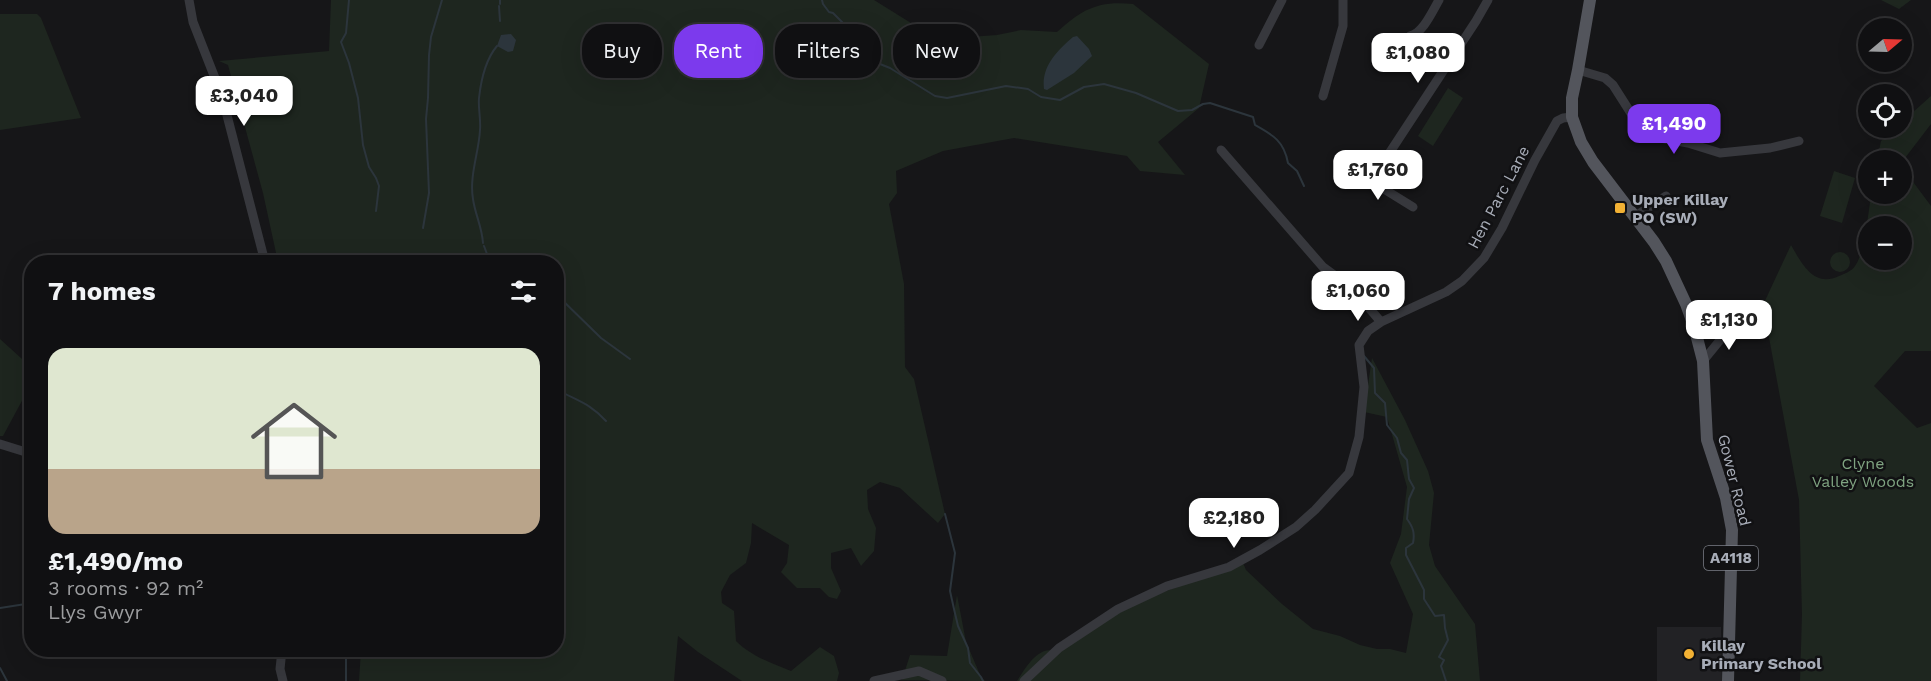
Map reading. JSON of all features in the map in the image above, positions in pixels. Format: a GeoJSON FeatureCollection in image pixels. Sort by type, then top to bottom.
{"type":"FeatureCollection","features":[{"type":"Feature","properties":{"kind":"main road","name":"Gower Road"},"geometry":{"type":"LineString","coordinates":[[1590,0],[1572,98],[1572,117],[1575,129],[1593,162],[1654,242],[1674,278],[1694,326],[1703,361],[1707,440],[1726,498],[1732,530],[1728,681]]}},
{"type":"Feature","properties":{"kind":"street"},"geometry":{"type":"LineString","coordinates":[[189,0],[193,22],[222,96],[263,255]]}},
{"type":"Feature","properties":{"kind":"street"},"geometry":{"type":"LineString","coordinates":[[1259,45],[1281,0]]}},
{"type":"Feature","properties":{"kind":"street"},"geometry":{"type":"LineString","coordinates":[[1323,96],[1343,26],[1343,0]]}},
{"type":"Feature","properties":{"kind":"street"},"geometry":{"type":"LineString","coordinates":[[1410,36],[1415,35],[1439,0]]}},
{"type":"Feature","properties":{"kind":"street"},"geometry":{"type":"LineString","coordinates":[[1371,181],[1488,0]]}},
{"type":"Feature","properties":{"kind":"street"},"geometry":{"type":"LineString","coordinates":[[1578,70],[1605,78],[1613,85],[1641,129],[1649,136],[1688,143],[1720,153],[1770,148],[1799,141]]}},
{"type":"Feature","properties":{"kind":"street","name":"Hen Parc Lane"},"geometry":{"type":"LineString","coordinates":[[1024,681],[1059,648],[1118,609],[1167,586],[1229,567],[1296,527],[1315,510],[1349,473],[1359,437],[1364,387],[1359,345],[1368,331],[1446,292],[1484,258],[1557,122],[1563,118],[1572,117]]}},
{"type":"Feature","properties":{"kind":"street"},"geometry":{"type":"LineString","coordinates":[[1221,150],[1323,267],[1352,288],[1382,322]]}},
{"type":"Feature","properties":{"kind":"street"},"geometry":{"type":"LineString","coordinates":[[1354,173],[1413,207]]}},
{"type":"Feature","properties":{"kind":"street"},"geometry":{"type":"LineString","coordinates":[[1634,217],[1666,196]]}},
{"type":"Feature","properties":{"kind":"street"},"geometry":{"type":"LineString","coordinates":[[1703,361],[1734,323]]}},
{"type":"Feature","properties":{"kind":"street"},"geometry":{"type":"LineString","coordinates":[[0,444],[24,452]]}},
{"type":"Feature","properties":{"kind":"street"},"geometry":{"type":"LineString","coordinates":[[281,657],[280,669],[283,681]]}},
{"type":"Feature","properties":{"kind":"street"},"geometry":{"type":"LineString","coordinates":[[874,681],[919,671],[942,681]]}},
{"type":"Feature","properties":{"kind":"shaded area"},"geometry":{"type":"Polygon","coordinates":[[[511,34],[516,40],[513,51],[508,52],[497,46],[501,35],[511,34]]]}},
{"type":"Feature","properties":{"kind":"shaded area"},"geometry":{"type":"Polygon","coordinates":[[[1077,36],[1092,56],[1074,73],[1047,90],[1044,89],[1045,73],[1052,59],[1067,42],[1077,36]]]}},
{"type":"Feature","properties":{"kind":"shaded area","name":"Killay Primary School"},"geometry":{"type":"Polygon","coordinates":[[[1657,627],[1721,627],[1722,681],[1657,681],[1657,627]]]}},
{"type":"Feature","properties":{"kind":"green space"},"geometry":{"type":"Polygon","coordinates":[[[331,0],[874,0],[912,24],[893,24],[893,78],[980,78],[980,36],[1021,30],[1057,32],[1082,12],[1100,5],[1121,3],[1133,4],[1209,64],[1199,108],[1158,142],[1185,175],[1140,171],[1127,156],[1014,138],[943,151],[896,171],[897,193],[889,204],[904,284],[905,367],[914,379],[945,514],[938,523],[900,488],[880,482],[867,490],[868,509],[876,528],[874,551],[861,566],[851,548],[831,553],[831,568],[841,591],[837,599],[829,597],[820,588],[797,588],[781,572],[787,563],[789,545],[752,523],[751,543],[746,563],[730,575],[721,592],[722,603],[734,611],[736,641],[748,651],[791,671],[820,647],[834,656],[839,673],[837,681],[742,681],[678,636],[674,681],[359,681],[361,657],[564,657],[564,255],[276,255],[263,193],[228,65],[219,61],[329,51],[331,0]]]}},
{"type":"Feature","properties":{"kind":"green space"},"geometry":{"type":"Polygon","coordinates":[[[1881,0],[1911,0],[1899,9],[1881,0]]]}},
{"type":"Feature","properties":{"kind":"green space"},"geometry":{"type":"Polygon","coordinates":[[[0,14],[37,14],[41,18],[81,118],[0,130],[0,14]]]}},
{"type":"Feature","properties":{"kind":"green space"},"geometry":{"type":"Polygon","coordinates":[[[1448,88],[1463,98],[1433,146],[1418,136],[1448,88]]]}},
{"type":"Feature","properties":{"kind":"green space"},"geometry":{"type":"Polygon","coordinates":[[[1931,96],[1931,124],[1911,150],[1879,150],[1884,138],[1912,138],[1912,113],[1931,96]]]}},
{"type":"Feature","properties":{"kind":"green space"},"geometry":{"type":"Polygon","coordinates":[[[1834,171],[1855,178],[1842,223],[1820,216],[1834,171]]]}},
{"type":"Feature","properties":{"kind":"green space","name":"Clyne Valley Woods"},"geometry":{"type":"Polygon","coordinates":[[[1912,180],[1931,206],[1931,351],[1905,351],[1874,386],[1917,428],[1931,423],[1931,681],[1800,681],[1802,614],[1799,500],[1763,305],[1791,245],[1804,266],[1822,279],[1830,279],[1845,273],[1855,266],[1858,260],[1858,270],[1912,270],[1912,216],[1868,216],[1870,204],[1912,204],[1912,180]]]}},
{"type":"Feature","properties":{"kind":"green space"},"geometry":{"type":"Polygon","coordinates":[[[1840,252],[1847,255],[1850,262],[1847,269],[1840,272],[1833,269],[1830,262],[1833,255],[1840,252]]]}},
{"type":"Feature","properties":{"kind":"green space"},"geometry":{"type":"Polygon","coordinates":[[[0,339],[24,361],[24,397],[3,436],[0,436],[0,339]]]}},
{"type":"Feature","properties":{"kind":"green space"},"geometry":{"type":"Polygon","coordinates":[[[1372,358],[1405,420],[1428,471],[1434,493],[1429,545],[1435,566],[1475,624],[1480,681],[1017,681],[1031,661],[1040,653],[1051,650],[1033,668],[1106,619],[1158,594],[1243,563],[1246,570],[1282,604],[1313,629],[1340,636],[1360,645],[1406,653],[1413,614],[1390,563],[1401,534],[1407,487],[1387,417],[1364,412],[1372,358]]]}},
{"type":"Feature","properties":{"kind":"green space"},"geometry":{"type":"Polygon","coordinates":[[[957,595],[966,642],[981,677],[985,681],[902,680],[910,655],[947,656],[957,595]]]}},
{"type":"Feature","properties":{"kind":"waterway"},"geometry":{"type":"LineString","coordinates":[[349,0],[346,33],[341,42],[358,98],[363,145],[369,167],[379,186],[376,211]]}},
{"type":"Feature","properties":{"kind":"waterway"},"geometry":{"type":"LineString","coordinates":[[423,228],[429,193],[426,119],[429,55],[431,37],[442,0]]}},
{"type":"Feature","properties":{"kind":"waterway"},"geometry":{"type":"LineString","coordinates":[[822,0],[829,12],[846,26],[860,50],[875,62],[890,68],[935,96],[947,98],[1006,86],[1028,89],[1041,97],[1060,100],[1084,87],[1104,84],[1136,93],[1178,111],[1192,110],[1210,103],[1253,117],[1255,125],[1281,144],[1288,163],[1297,171],[1304,186]]}},
{"type":"Feature","properties":{"kind":"waterway"},"geometry":{"type":"LineString","coordinates":[[499,6],[500,21]]}},
{"type":"Feature","properties":{"kind":"waterway"},"geometry":{"type":"LineString","coordinates":[[483,243],[474,205],[472,182],[479,138],[481,84],[487,63],[497,46]]}},
{"type":"Feature","properties":{"kind":"waterway"},"geometry":{"type":"LineString","coordinates":[[484,246],[487,255]]}},
{"type":"Feature","properties":{"kind":"waterway"},"geometry":{"type":"LineString","coordinates":[[564,302],[601,338],[630,359]]}},
{"type":"Feature","properties":{"kind":"waterway"},"geometry":{"type":"LineString","coordinates":[[1364,356],[1374,368],[1375,393],[1385,403],[1387,425],[1397,438],[1401,453],[1407,460],[1409,479],[1414,488],[1409,499],[1407,519],[1414,536],[1413,543],[1406,548],[1406,555],[1424,590],[1424,599],[1435,616],[1444,615],[1448,640],[1439,657],[1444,660],[1441,666],[1446,681]]}},
{"type":"Feature","properties":{"kind":"waterway"},"geometry":{"type":"LineString","coordinates":[[564,393],[589,406],[606,421]]}},
{"type":"Feature","properties":{"kind":"waterway"},"geometry":{"type":"LineString","coordinates":[[945,514],[955,553],[950,591],[954,609],[958,626],[968,648],[970,663],[983,681]]}},
{"type":"Feature","properties":{"kind":"waterway"},"geometry":{"type":"LineString","coordinates":[[0,608],[24,604]]}},
{"type":"Feature","properties":{"kind":"waterway"},"geometry":{"type":"LineString","coordinates":[[346,657],[346,681]]}},
{"type":"Feature","properties":{"kind":"waterway"},"geometry":{"type":"LineString","coordinates":[[0,668],[7,681]]}},
{"type":"Feature","properties":{"kind":"place","name":"Upper Killay PO (SW)"},"geometry":{"type":"Point","coordinates":[1620,208]}},
{"type":"Feature","properties":{"kind":"place","name":"Killay Primary School"},"geometry":{"type":"Point","coordinates":[1689,654]}}]}
